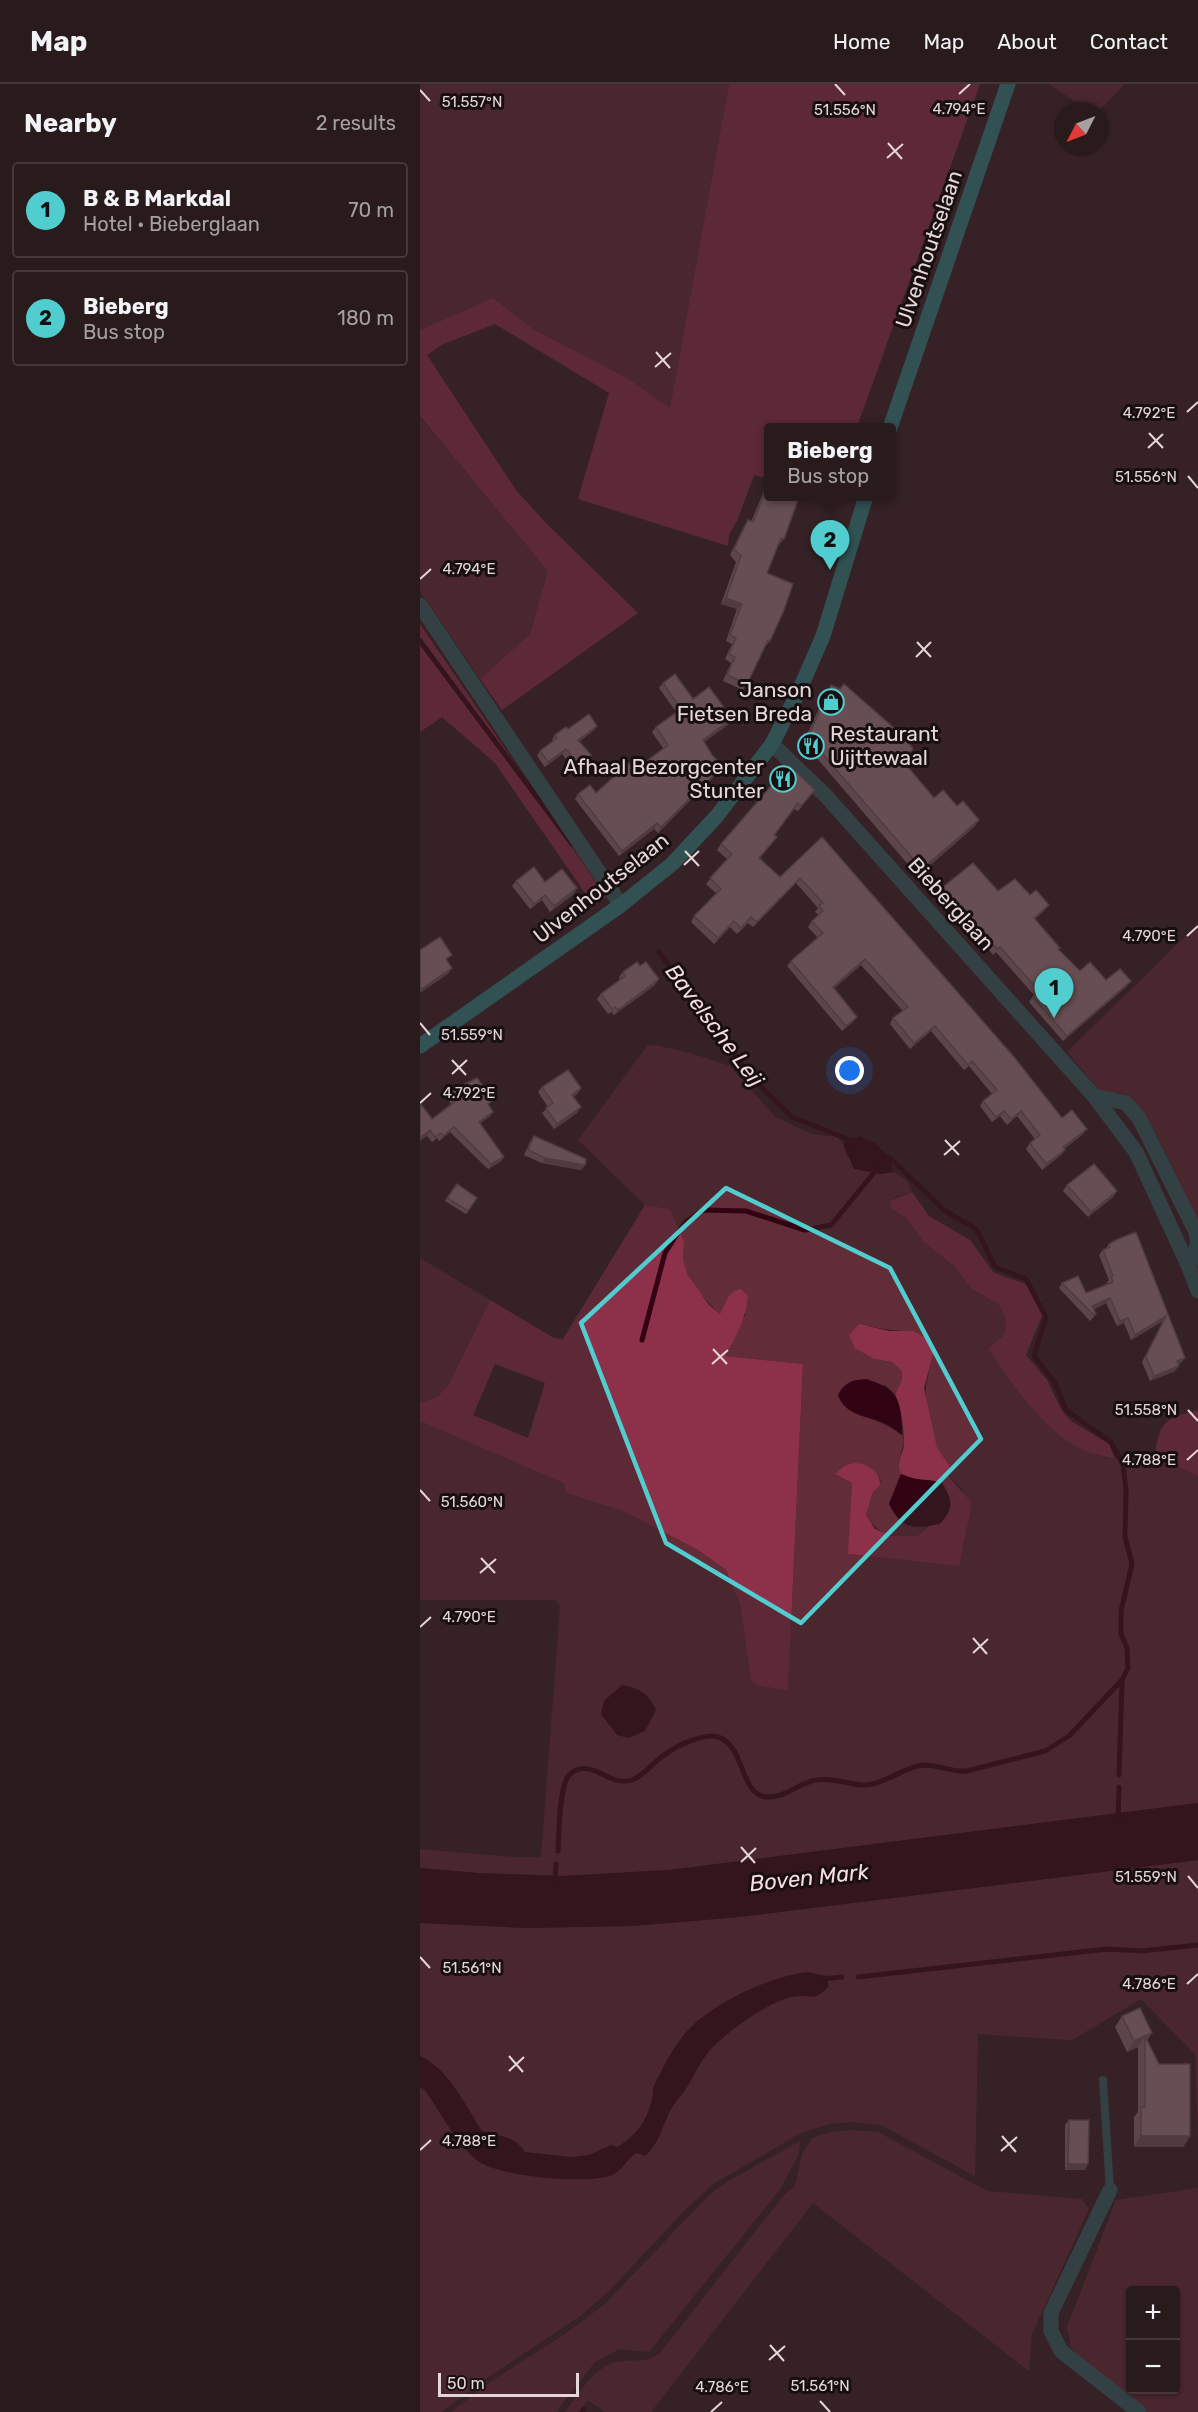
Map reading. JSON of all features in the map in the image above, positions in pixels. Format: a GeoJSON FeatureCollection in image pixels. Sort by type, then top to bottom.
{"type":"FeatureCollection","features":[{"type":"Feature","properties":{"kind":"main road","name":"Ulvenhoutselaan"},"geometry":{"type":"LineString","coordinates":[[892,423],[1008,84]]}},
{"type":"Feature","properties":{"kind":"main road","name":"Ulvenhoutselaan"},"geometry":{"type":"LineString","coordinates":[[420,1046],[621,905],[672,864],[716,817],[772,744],[823,636],[864,501]]}},
{"type":"Feature","properties":{"kind":"street"},"geometry":{"type":"LineString","coordinates":[[420,605],[621,905]]}},
{"type":"Feature","properties":{"kind":"street","name":"Bieberglaan"},"geometry":{"type":"LineString","coordinates":[[772,744],[825,795],[1094,1096],[1136,1152],[1198,1291]]}},
{"type":"Feature","properties":{"kind":"street"},"geometry":{"type":"LineString","coordinates":[[1094,1096],[1126,1103],[1139,1118],[1196,1232],[1198,1243],[1189,1267]]}},
{"type":"Feature","properties":{"kind":"street"},"geometry":{"type":"LineString","coordinates":[[1110,2190],[1051,2313],[1051,2331],[1061,2351],[1139,2412]]}},
{"type":"Feature","properties":{"kind":"lane"},"geometry":{"type":"LineString","coordinates":[[1103,2080],[1110,2190]]}},
{"type":"Feature","properties":{"kind":"highlighted area"},"geometry":{"type":"Polygon","coordinates":[[[726,1188],[890,1268],[981,1439],[801,1623],[666,1543],[581,1323],[726,1188]]]}},
{"type":"Feature","properties":{"kind":"shaded area"},"geometry":{"type":"Polygon","coordinates":[[[420,84],[729,84],[670,408],[627,378],[533,329],[493,298],[420,330],[420,84]]]}},
{"type":"Feature","properties":{"kind":"shaded area"},"geometry":{"type":"Polygon","coordinates":[[[729,84],[980,84],[858,423],[764,423],[764,477],[754,475],[737,521],[729,534],[728,546],[578,499],[609,393],[495,324],[441,345],[427,355],[516,490],[545,522],[638,613],[502,710],[480,679],[530,634],[548,571],[420,416],[420,330],[493,298],[533,329],[627,378],[670,408],[729,84]]]}},
{"type":"Feature","properties":{"kind":"shaded area"},"geometry":{"type":"Polygon","coordinates":[[[1049,84],[1125,84],[1107,102],[1076,102],[1049,84]]]}},
{"type":"Feature","properties":{"kind":"shaded area"},"geometry":{"type":"Polygon","coordinates":[[[420,417],[549,571],[530,634],[480,679],[420,591],[420,417]]]}},
{"type":"Feature","properties":{"kind":"shaded area"},"geometry":{"type":"Polygon","coordinates":[[[420,624],[606,897],[594,906],[495,763],[442,717],[420,732],[420,624]]]}},
{"type":"Feature","properties":{"kind":"shaded area"},"geometry":{"type":"Polygon","coordinates":[[[1198,924],[1198,1227],[1166,1153],[1144,1114],[1133,1101],[1123,1094],[1105,1097],[1067,1052],[1198,924]]]}},
{"type":"Feature","properties":{"kind":"shaded area"},"geometry":{"type":"Polygon","coordinates":[[[655,1045],[690,1053],[730,1066],[775,1117],[812,1134],[837,1137],[845,1146],[846,1155],[881,1174],[894,1172],[907,1181],[912,1192],[895,1197],[891,1208],[906,1218],[923,1241],[955,1267],[972,1289],[998,1304],[1005,1316],[1006,1328],[1002,1337],[988,1349],[1026,1400],[1059,1432],[1095,1454],[1119,1459],[1155,1453],[1198,1476],[1198,1803],[669,1870],[568,1876],[478,1873],[420,1868],[420,1849],[512,1857],[541,1857],[560,1607],[556,1600],[420,1600],[420,1421],[565,1483],[566,1493],[623,1511],[698,1550],[726,1570],[740,1604],[751,1680],[759,1686],[788,1690],[803,1364],[725,1356],[746,1314],[728,1297],[720,1315],[699,1292],[688,1275],[683,1259],[684,1241],[670,1209],[645,1205],[578,1140],[647,1046],[655,1045]],[[870,1326],[874,1359],[892,1362],[902,1371],[902,1380],[895,1394],[884,1384],[877,1421],[902,1435],[904,1442],[899,1461],[901,1474],[889,1504],[909,1526],[927,1526],[917,1536],[882,1532],[871,1523],[866,1515],[873,1492],[881,1481],[877,1474],[869,1466],[835,1474],[852,1483],[849,1554],[959,1566],[963,1490],[949,1476],[947,1466],[933,1437],[926,1400],[932,1358],[931,1340],[915,1333],[870,1326]]]}},
{"type":"Feature","properties":{"kind":"shaded area"},"geometry":{"type":"Polygon","coordinates":[[[912,1192],[929,1216],[970,1240],[994,1273],[1029,1285],[1040,1299],[1044,1311],[1026,1355],[1047,1380],[1062,1411],[1071,1421],[1109,1444],[1115,1459],[1088,1452],[1072,1444],[1044,1421],[1020,1393],[988,1349],[1002,1337],[1006,1328],[1005,1316],[998,1304],[972,1289],[955,1267],[923,1241],[906,1218],[891,1208],[890,1201],[912,1192]]]}},
{"type":"Feature","properties":{"kind":"shaded area"},"geometry":{"type":"Polygon","coordinates":[[[645,1205],[670,1209],[684,1241],[683,1259],[688,1275],[709,1305],[720,1314],[728,1297],[734,1291],[741,1289],[748,1296],[743,1320],[725,1356],[803,1364],[788,1690],[759,1686],[751,1680],[740,1604],[726,1570],[698,1550],[623,1511],[566,1493],[564,1483],[420,1421],[420,1403],[437,1397],[448,1386],[490,1300],[554,1338],[563,1339],[645,1205]],[[495,1364],[473,1415],[528,1438],[545,1383],[495,1364]]]}},
{"type":"Feature","properties":{"kind":"shaded area"},"geometry":{"type":"Polygon","coordinates":[[[420,1258],[490,1300],[448,1386],[437,1397],[420,1403],[420,1258]]]}},
{"type":"Feature","properties":{"kind":"shaded area"},"geometry":{"type":"Polygon","coordinates":[[[859,1324],[889,1331],[913,1331],[931,1340],[934,1351],[924,1388],[937,1448],[949,1465],[949,1477],[972,1503],[959,1566],[848,1554],[852,1483],[835,1474],[852,1463],[864,1464],[874,1470],[879,1479],[880,1485],[873,1492],[866,1515],[875,1529],[892,1536],[917,1536],[929,1526],[931,1480],[920,1481],[901,1474],[899,1469],[904,1441],[901,1411],[895,1394],[902,1380],[902,1371],[892,1362],[874,1359],[855,1348],[849,1335],[859,1324]]]}},
{"type":"Feature","properties":{"kind":"shaded area"},"geometry":{"type":"Polygon","coordinates":[[[1198,1410],[1198,1476],[1155,1453],[1160,1433],[1167,1422],[1179,1415],[1198,1410]]]}},
{"type":"Feature","properties":{"kind":"shaded area"},"geometry":{"type":"Polygon","coordinates":[[[1198,1860],[1198,2138],[1195,2054],[1141,1999],[1072,2040],[978,2034],[975,2176],[881,2125],[851,2122],[830,2124],[801,2133],[713,2184],[683,2212],[609,2291],[580,2316],[481,2382],[442,2412],[420,2412],[420,1923],[526,1928],[632,1926],[740,1917],[1198,1860]]]}},
{"type":"Feature","properties":{"kind":"shaded area"},"geometry":{"type":"Polygon","coordinates":[[[852,2130],[878,2132],[987,2191],[1082,2199],[1089,2209],[1032,2334],[1029,2371],[813,2203],[651,2412],[605,2412],[588,2400],[579,2412],[565,2412],[585,2385],[603,2368],[617,2362],[647,2359],[660,2353],[784,2195],[795,2186],[802,2154],[812,2138],[831,2132],[852,2130]]]}},
{"type":"Feature","properties":{"kind":"shaded area"},"geometry":{"type":"Polygon","coordinates":[[[800,2141],[799,2154],[781,2188],[649,2352],[619,2349],[595,2362],[556,2412],[451,2412],[493,2380],[565,2334],[606,2303],[709,2195],[725,2183],[800,2141]]]}},
{"type":"Feature","properties":{"kind":"shaded area"},"geometry":{"type":"Polygon","coordinates":[[[1198,2188],[1198,2412],[1148,2412],[1077,2356],[1071,2347],[1067,2327],[1116,2200],[1198,2188]]]}},
{"type":"Feature","properties":{"kind":"water"},"geometry":{"type":"Polygon","coordinates":[[[860,1136],[876,1144],[891,1159],[893,1172],[881,1174],[854,1169],[843,1144],[849,1139],[860,1136]]]}},
{"type":"Feature","properties":{"kind":"water"},"geometry":{"type":"Polygon","coordinates":[[[866,1379],[886,1387],[896,1398],[901,1414],[902,1435],[886,1424],[852,1411],[841,1402],[838,1395],[846,1384],[866,1379]]]}},
{"type":"Feature","properties":{"kind":"water"},"geometry":{"type":"Polygon","coordinates":[[[901,1474],[942,1483],[950,1499],[950,1509],[940,1524],[923,1527],[910,1526],[894,1513],[889,1504],[901,1474]]]}},
{"type":"Feature","properties":{"kind":"water"},"geometry":{"type":"Polygon","coordinates":[[[622,1685],[643,1692],[656,1710],[645,1731],[629,1738],[617,1735],[601,1714],[604,1701],[622,1685]]]}},
{"type":"Feature","properties":{"kind":"water","name":"Boven Mark"},"geometry":{"type":"Polygon","coordinates":[[[1198,1803],[1198,1860],[740,1917],[632,1926],[526,1928],[420,1923],[420,1868],[560,1876],[669,1870],[1198,1803]]]}},
{"type":"Feature","properties":{"kind":"water"},"geometry":{"type":"Polygon","coordinates":[[[807,1972],[826,1976],[829,1986],[819,1995],[792,1997],[773,2004],[724,2037],[703,2059],[672,2108],[650,2151],[645,2156],[637,2153],[633,2155],[618,2172],[610,2176],[581,2179],[544,2178],[508,2172],[481,2163],[458,2140],[425,2090],[420,2087],[420,2056],[448,2078],[482,2131],[512,2140],[525,2152],[571,2157],[589,2155],[611,2145],[617,2147],[631,2137],[643,2122],[650,2106],[653,2088],[665,2064],[690,2028],[714,2009],[744,1992],[776,1979],[807,1972]]]}},
{"type":"Feature","properties":{"kind":"building"},"geometry":{"type":"Polygon","coordinates":[[[764,495],[764,501],[798,501],[784,539],[781,538],[767,573],[793,584],[770,641],[768,640],[747,684],[727,675],[735,657],[729,654],[736,638],[730,635],[742,604],[726,598],[741,556],[734,549],[748,520],[753,522],[764,495]]]}},
{"type":"Feature","properties":{"kind":"building"},"geometry":{"type":"Polygon","coordinates":[[[675,674],[693,699],[709,687],[723,706],[722,709],[733,718],[703,740],[712,755],[723,766],[661,827],[657,823],[622,851],[578,794],[590,785],[596,793],[629,763],[635,770],[668,745],[656,727],[681,709],[663,683],[675,674]]]}},
{"type":"Feature","properties":{"kind":"building"},"geometry":{"type":"Polygon","coordinates":[[[844,684],[902,735],[913,749],[902,760],[934,798],[943,790],[957,806],[963,801],[979,820],[922,869],[819,750],[805,744],[831,685],[840,689],[844,684]]]}},
{"type":"Feature","properties":{"kind":"building"},"geometry":{"type":"Polygon","coordinates":[[[589,714],[597,726],[578,740],[591,755],[579,765],[566,749],[548,762],[540,751],[557,738],[555,735],[589,714]]]}},
{"type":"Feature","properties":{"kind":"building"},"geometry":{"type":"Polygon","coordinates":[[[789,765],[815,790],[801,806],[798,803],[774,835],[777,837],[759,858],[780,877],[822,837],[1014,1057],[1062,1118],[1072,1110],[1087,1129],[1063,1147],[1065,1150],[1046,1164],[1030,1143],[1040,1135],[1021,1111],[1011,1119],[1004,1111],[996,1117],[983,1101],[997,1090],[972,1061],[968,1065],[935,1026],[914,1043],[893,1018],[908,1007],[865,959],[833,987],[857,1017],[846,1026],[791,961],[823,933],[812,921],[823,911],[819,906],[823,903],[800,878],[757,922],[751,917],[741,928],[734,921],[718,938],[694,916],[721,889],[710,878],[732,854],[721,844],[789,765]]]}},
{"type":"Feature","properties":{"kind":"building"},"geometry":{"type":"Polygon","coordinates":[[[973,863],[998,891],[1015,879],[1030,895],[1036,890],[1049,905],[1034,918],[1060,948],[1058,949],[1080,971],[1090,962],[1106,980],[1120,969],[1131,981],[1067,1036],[1033,997],[1039,991],[1000,947],[997,949],[985,936],[982,939],[939,890],[973,863]]]}},
{"type":"Feature","properties":{"kind":"building"},"geometry":{"type":"Polygon","coordinates":[[[534,867],[545,882],[562,869],[577,888],[554,906],[545,895],[534,904],[516,881],[534,867]]]}},
{"type":"Feature","properties":{"kind":"building"},"geometry":{"type":"Polygon","coordinates":[[[440,937],[452,955],[446,959],[452,968],[420,990],[420,950],[440,937]]]}},
{"type":"Feature","properties":{"kind":"building"},"geometry":{"type":"Polygon","coordinates":[[[637,962],[640,966],[646,962],[659,979],[618,1010],[615,1007],[612,1009],[601,994],[625,976],[623,972],[637,962]]]}},
{"type":"Feature","properties":{"kind":"building"},"geometry":{"type":"Polygon","coordinates":[[[568,1070],[581,1088],[572,1095],[581,1107],[557,1124],[546,1108],[553,1103],[542,1087],[568,1070]]]}},
{"type":"Feature","properties":{"kind":"building"},"geometry":{"type":"Polygon","coordinates":[[[477,1078],[493,1100],[488,1104],[493,1112],[479,1122],[504,1157],[491,1164],[454,1127],[443,1136],[441,1133],[435,1137],[430,1130],[420,1138],[420,1103],[432,1119],[456,1101],[450,1092],[477,1078]]]}},
{"type":"Feature","properties":{"kind":"building"},"geometry":{"type":"Polygon","coordinates":[[[534,1136],[586,1159],[585,1165],[545,1158],[528,1150],[534,1136]]]}},
{"type":"Feature","properties":{"kind":"building"},"geometry":{"type":"Polygon","coordinates":[[[1094,1164],[1117,1191],[1091,1212],[1067,1185],[1094,1164]]]}},
{"type":"Feature","properties":{"kind":"building"},"geometry":{"type":"Polygon","coordinates":[[[457,1184],[477,1198],[468,1211],[447,1198],[457,1184]]]}},
{"type":"Feature","properties":{"kind":"building"},"geometry":{"type":"Polygon","coordinates":[[[1136,1232],[1185,1358],[1177,1361],[1179,1366],[1154,1376],[1146,1356],[1166,1316],[1135,1335],[1128,1318],[1120,1321],[1110,1298],[1092,1306],[1096,1314],[1094,1315],[1062,1283],[1078,1276],[1086,1293],[1113,1282],[1103,1250],[1110,1247],[1109,1244],[1116,1240],[1136,1232]]]}},
{"type":"Feature","properties":{"kind":"building"},"geometry":{"type":"Polygon","coordinates":[[[1140,2008],[1152,2033],[1134,2041],[1122,2016],[1140,2008]]]}},
{"type":"Feature","properties":{"kind":"building"},"geometry":{"type":"Polygon","coordinates":[[[1145,2036],[1159,2064],[1190,2064],[1190,2136],[1141,2136],[1141,2107],[1145,2107],[1145,2036]]]}},
{"type":"Feature","properties":{"kind":"building"},"geometry":{"type":"Polygon","coordinates":[[[1069,2120],[1089,2120],[1088,2164],[1068,2164],[1069,2120]]]}},
{"type":"Feature","properties":{"kind":"waterway","name":"Bavelsche Leij"},"geometry":{"type":"LineString","coordinates":[[420,641],[572,844]]}},
{"type":"Feature","properties":{"kind":"waterway","name":"Bavelsche Leij"},"geometry":{"type":"LineString","coordinates":[[659,952],[752,1078],[792,1117],[855,1142]]}},
{"type":"Feature","properties":{"kind":"waterway","name":"Bavelsche Leij"},"geometry":{"type":"LineString","coordinates":[[885,1156],[891,1159],[944,1210],[977,1230],[995,1267],[1026,1279],[1046,1317],[1034,1356],[1055,1383],[1066,1410],[1111,1442],[1123,1464],[1126,1490],[1125,1537],[1132,1564],[1121,1611],[1121,1634],[1127,1648],[1128,1668],[1122,1680],[1119,1775]]}},
{"type":"Feature","properties":{"kind":"waterway"},"geometry":{"type":"LineString","coordinates":[[642,1340],[665,1253],[685,1222],[703,1210],[746,1211],[805,1230],[831,1225],[877,1169]]}},
{"type":"Feature","properties":{"kind":"waterway"},"geometry":{"type":"LineString","coordinates":[[558,1851],[563,1789],[569,1775],[577,1770],[584,1768],[615,1780],[632,1780],[660,1758],[686,1742],[712,1736],[727,1742],[734,1750],[751,1788],[767,1797],[780,1795],[817,1780],[861,1785],[874,1784],[911,1768],[924,1765],[967,1771],[1045,1751],[1069,1736],[1122,1680]]}},
{"type":"Feature","properties":{"kind":"waterway","name":"Bavelsche Leij"},"geometry":{"type":"LineString","coordinates":[[1118,1819],[1119,1787]]}},
{"type":"Feature","properties":{"kind":"waterway"},"geometry":{"type":"LineString","coordinates":[[555,1881],[556,1864]]}},
{"type":"Feature","properties":{"kind":"waterway"},"geometry":{"type":"LineString","coordinates":[[858,1977],[1107,1949],[1141,1951],[1198,1945]]}},
{"type":"Feature","properties":{"kind":"waterway"},"geometry":{"type":"LineString","coordinates":[[822,1979],[842,1977]]}},
{"type":"Feature","properties":{"kind":"place","name":"Bieberg"},"geometry":{"type":"Point","coordinates":[830,570]}},
{"type":"Feature","properties":{"kind":"place","name":"Janson Fietsen Breda"},"geometry":{"type":"Point","coordinates":[831,702]}},
{"type":"Feature","properties":{"kind":"place","name":"Restaurant Uijttewaal"},"geometry":{"type":"Point","coordinates":[811,746]}},
{"type":"Feature","properties":{"kind":"place","name":"Afhaal Bezorgcenter Stunter"},"geometry":{"type":"Point","coordinates":[783,779]}},
{"type":"Feature","properties":{"kind":"place","name":"B & B Markdal"},"geometry":{"type":"Point","coordinates":[1054,1018]}}]}
